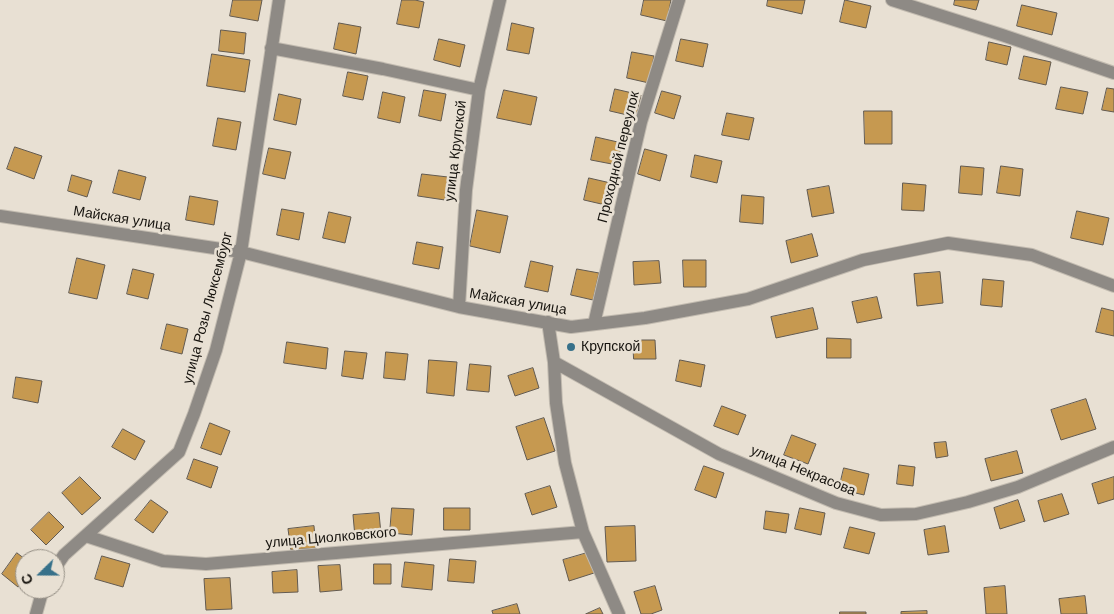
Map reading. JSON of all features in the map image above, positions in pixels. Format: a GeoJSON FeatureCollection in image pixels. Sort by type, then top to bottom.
{"type":"FeatureCollection","features":[{"type":"Feature","properties":{"kind":"street","name":"улица Розы Люксембург"},"geometry":{"type":"LineString","coordinates":[[65,554],[178,452],[194,414],[216,350],[241,252],[279,0]]}},
{"type":"Feature","properties":{"kind":"street","name":"улица Крупской"},"geometry":{"type":"LineString","coordinates":[[459,307],[466,190],[479,90],[500,0]]}},
{"type":"Feature","properties":{"kind":"street","name":"Проходной переулок"},"geometry":{"type":"LineString","coordinates":[[594,324],[641,122],[679,0]]}},
{"type":"Feature","properties":{"kind":"street"},"geometry":{"type":"LineString","coordinates":[[892,0],[1114,72]]}},
{"type":"Feature","properties":{"kind":"street"},"geometry":{"type":"LineString","coordinates":[[271,48],[479,90]]}},
{"type":"Feature","properties":{"kind":"street","name":"Майская улица"},"geometry":{"type":"LineString","coordinates":[[0,216],[241,252],[459,307],[571,327],[645,318],[748,299],[863,260],[948,243],[1032,255],[1114,286]]}},
{"type":"Feature","properties":{"kind":"street"},"geometry":{"type":"LineString","coordinates":[[548,322],[554,362],[556,403],[565,463],[583,532],[619,614]]}},
{"type":"Feature","properties":{"kind":"street","name":"улица Некрасова"},"geometry":{"type":"LineString","coordinates":[[554,362],[720,454],[836,503],[881,515],[916,514],[968,502],[1018,487],[1114,447]]}},
{"type":"Feature","properties":{"kind":"street","name":"улица Циолковского"},"geometry":{"type":"LineString","coordinates":[[86,536],[163,561],[206,564],[583,532]]}},
{"type":"Feature","properties":{"kind":"street"},"geometry":{"type":"LineString","coordinates":[[36,614],[40,599]]}},
{"type":"Feature","properties":{"kind":"building"},"geometry":{"type":"Polygon","coordinates":[[[233,0],[262,0],[258,21],[230,16],[233,0]]]}},
{"type":"Feature","properties":{"kind":"building"},"geometry":{"type":"Polygon","coordinates":[[[402,0],[424,2],[419,28],[397,24],[402,0]]]}},
{"type":"Feature","properties":{"kind":"building"},"geometry":{"type":"Polygon","coordinates":[[[644,0],[671,0],[667,21],[641,15],[644,0]]]}},
{"type":"Feature","properties":{"kind":"building"},"geometry":{"type":"Polygon","coordinates":[[[768,0],[805,0],[802,14],[767,6],[768,0]]]}},
{"type":"Feature","properties":{"kind":"building"},"geometry":{"type":"Polygon","coordinates":[[[845,0],[871,6],[866,28],[840,22],[845,0]]]}},
{"type":"Feature","properties":{"kind":"building"},"geometry":{"type":"Polygon","coordinates":[[[955,0],[979,0],[976,10],[954,5],[955,0]]]}},
{"type":"Feature","properties":{"kind":"building"},"geometry":{"type":"Polygon","coordinates":[[[1022,5],[1057,13],[1052,35],[1017,26],[1022,5]]]}},
{"type":"Feature","properties":{"kind":"building"},"geometry":{"type":"Polygon","coordinates":[[[339,23],[361,27],[356,54],[334,49],[339,23]]]}},
{"type":"Feature","properties":{"kind":"building"},"geometry":{"type":"Polygon","coordinates":[[[512,23],[534,28],[529,54],[507,50],[512,23]]]}},
{"type":"Feature","properties":{"kind":"building"},"geometry":{"type":"Polygon","coordinates":[[[221,30],[246,33],[244,54],[219,51],[221,30]]]}},
{"type":"Feature","properties":{"kind":"building"},"geometry":{"type":"Polygon","coordinates":[[[439,39],[465,45],[460,67],[434,60],[439,39]]]}},
{"type":"Feature","properties":{"kind":"building"},"geometry":{"type":"Polygon","coordinates":[[[681,39],[708,44],[703,67],[676,61],[681,39]]]}},
{"type":"Feature","properties":{"kind":"building"},"geometry":{"type":"Polygon","coordinates":[[[989,42],[1011,47],[1007,65],[986,60],[989,42]]]}},
{"type":"Feature","properties":{"kind":"building"},"geometry":{"type":"Polygon","coordinates":[[[632,52],[654,56],[649,83],[627,78],[632,52]]]}},
{"type":"Feature","properties":{"kind":"building"},"geometry":{"type":"Polygon","coordinates":[[[212,54],[250,60],[245,92],[207,86],[212,54]]]}},
{"type":"Feature","properties":{"kind":"building"},"geometry":{"type":"Polygon","coordinates":[[[1024,56],[1051,62],[1046,85],[1019,79],[1024,56]]]}},
{"type":"Feature","properties":{"kind":"building"},"geometry":{"type":"Polygon","coordinates":[[[348,72],[368,76],[363,100],[343,96],[348,72]]]}},
{"type":"Feature","properties":{"kind":"building"},"geometry":{"type":"Polygon","coordinates":[[[1061,87],[1088,92],[1083,114],[1056,109],[1061,87]]]}},
{"type":"Feature","properties":{"kind":"building"},"geometry":{"type":"Polygon","coordinates":[[[1107,88],[1114,89],[1114,112],[1102,110],[1107,88]]]}},
{"type":"Feature","properties":{"kind":"building"},"geometry":{"type":"Polygon","coordinates":[[[615,89],[641,95],[636,117],[610,111],[615,89]]]}},
{"type":"Feature","properties":{"kind":"building"},"geometry":{"type":"Polygon","coordinates":[[[424,90],[446,94],[441,121],[419,116],[424,90]]]}},
{"type":"Feature","properties":{"kind":"building"},"geometry":{"type":"Polygon","coordinates":[[[504,90],[537,97],[531,125],[497,118],[504,90]]]}},
{"type":"Feature","properties":{"kind":"building"},"geometry":{"type":"Polygon","coordinates":[[[662,91],[681,96],[674,119],[655,113],[662,91]]]}},
{"type":"Feature","properties":{"kind":"building"},"geometry":{"type":"Polygon","coordinates":[[[383,92],[405,97],[400,123],[378,118],[383,92]]]}},
{"type":"Feature","properties":{"kind":"building"},"geometry":{"type":"Polygon","coordinates":[[[279,94],[301,99],[296,125],[274,120],[279,94]]]}},
{"type":"Feature","properties":{"kind":"building"},"geometry":{"type":"Polygon","coordinates":[[[864,111],[892,111],[892,144],[865,144],[864,111]]]}},
{"type":"Feature","properties":{"kind":"building"},"geometry":{"type":"Polygon","coordinates":[[[727,113],[754,118],[749,140],[722,135],[727,113]]]}},
{"type":"Feature","properties":{"kind":"building"},"geometry":{"type":"Polygon","coordinates":[[[218,118],[241,122],[236,150],[213,146],[218,118]]]}},
{"type":"Feature","properties":{"kind":"building"},"geometry":{"type":"Polygon","coordinates":[[[596,137],[622,143],[617,165],[591,160],[596,137]]]}},
{"type":"Feature","properties":{"kind":"building"},"geometry":{"type":"Polygon","coordinates":[[[15,147],[42,156],[34,179],[7,169],[15,147]]]}},
{"type":"Feature","properties":{"kind":"building"},"geometry":{"type":"Polygon","coordinates":[[[269,148],[291,152],[285,179],[263,174],[269,148]]]}},
{"type":"Feature","properties":{"kind":"building"},"geometry":{"type":"Polygon","coordinates":[[[645,149],[667,155],[660,181],[638,174],[645,149]]]}},
{"type":"Feature","properties":{"kind":"building"},"geometry":{"type":"Polygon","coordinates":[[[695,155],[722,161],[717,183],[691,177],[695,155]]]}},
{"type":"Feature","properties":{"kind":"building"},"geometry":{"type":"Polygon","coordinates":[[[961,166],[984,168],[982,195],[959,193],[961,166]]]}},
{"type":"Feature","properties":{"kind":"building"},"geometry":{"type":"Polygon","coordinates":[[[1001,166],[1023,169],[1020,196],[997,193],[1001,166]]]}},
{"type":"Feature","properties":{"kind":"building"},"geometry":{"type":"Polygon","coordinates":[[[119,170],[146,177],[140,200],[113,193],[119,170]]]}},
{"type":"Feature","properties":{"kind":"building"},"geometry":{"type":"Polygon","coordinates":[[[422,174],[448,177],[445,200],[418,196],[422,174]]]}},
{"type":"Feature","properties":{"kind":"building"},"geometry":{"type":"Polygon","coordinates":[[[72,175],[92,181],[87,197],[68,191],[72,175]]]}},
{"type":"Feature","properties":{"kind":"building"},"geometry":{"type":"Polygon","coordinates":[[[589,178],[615,184],[610,206],[584,200],[589,178]]]}},
{"type":"Feature","properties":{"kind":"building"},"geometry":{"type":"Polygon","coordinates":[[[903,183],[926,185],[924,211],[902,210],[903,183]]]}},
{"type":"Feature","properties":{"kind":"building"},"geometry":{"type":"Polygon","coordinates":[[[829,186],[834,213],[812,217],[807,190],[829,186]]]}},
{"type":"Feature","properties":{"kind":"building"},"geometry":{"type":"Polygon","coordinates":[[[742,195],[764,197],[763,224],[740,222],[742,195]]]}},
{"type":"Feature","properties":{"kind":"building"},"geometry":{"type":"Polygon","coordinates":[[[190,196],[218,201],[214,225],[186,220],[190,196]]]}},
{"type":"Feature","properties":{"kind":"building"},"geometry":{"type":"Polygon","coordinates":[[[282,209],[304,213],[299,240],[277,235],[282,209]]]}},
{"type":"Feature","properties":{"kind":"building"},"geometry":{"type":"Polygon","coordinates":[[[477,210],[508,216],[500,253],[470,246],[477,210]]]}},
{"type":"Feature","properties":{"kind":"building"},"geometry":{"type":"Polygon","coordinates":[[[1077,211],[1109,218],[1103,245],[1071,238],[1077,211]]]}},
{"type":"Feature","properties":{"kind":"building"},"geometry":{"type":"Polygon","coordinates":[[[329,212],[351,217],[345,243],[323,238],[329,212]]]}},
{"type":"Feature","properties":{"kind":"building"},"geometry":{"type":"Polygon","coordinates":[[[812,234],[818,256],[791,263],[786,241],[812,234]]]}},
{"type":"Feature","properties":{"kind":"building"},"geometry":{"type":"Polygon","coordinates":[[[417,242],[443,247],[439,269],[413,264],[417,242]]]}},
{"type":"Feature","properties":{"kind":"building"},"geometry":{"type":"Polygon","coordinates":[[[77,258],[105,265],[97,299],[69,293],[77,258]]]}},
{"type":"Feature","properties":{"kind":"building"},"geometry":{"type":"Polygon","coordinates":[[[683,260],[706,260],[706,287],[684,287],[683,260]]]}},
{"type":"Feature","properties":{"kind":"building"},"geometry":{"type":"Polygon","coordinates":[[[531,261],[553,266],[548,292],[525,287],[531,261]]]}},
{"type":"Feature","properties":{"kind":"building"},"geometry":{"type":"Polygon","coordinates":[[[659,261],[661,283],[634,285],[633,262],[659,261]]]}},
{"type":"Feature","properties":{"kind":"building"},"geometry":{"type":"Polygon","coordinates":[[[133,269],[154,274],[148,299],[127,294],[133,269]]]}},
{"type":"Feature","properties":{"kind":"building"},"geometry":{"type":"Polygon","coordinates":[[[577,269],[599,273],[593,300],[571,295],[577,269]]]}},
{"type":"Feature","properties":{"kind":"building"},"geometry":{"type":"Polygon","coordinates":[[[940,272],[943,303],[917,306],[914,274],[940,272]]]}},
{"type":"Feature","properties":{"kind":"building"},"geometry":{"type":"Polygon","coordinates":[[[983,279],[1004,281],[1002,307],[981,305],[983,279]]]}},
{"type":"Feature","properties":{"kind":"building"},"geometry":{"type":"Polygon","coordinates":[[[877,297],[882,318],[857,323],[852,302],[877,297]]]}},
{"type":"Feature","properties":{"kind":"building"},"geometry":{"type":"Polygon","coordinates":[[[813,308],[818,329],[776,338],[771,317],[813,308]]]}},
{"type":"Feature","properties":{"kind":"building"},"geometry":{"type":"Polygon","coordinates":[[[1102,308],[1114,311],[1114,336],[1096,332],[1102,308]]]}},
{"type":"Feature","properties":{"kind":"building"},"geometry":{"type":"Polygon","coordinates":[[[167,324],[188,329],[182,354],[161,349],[167,324]]]}},
{"type":"Feature","properties":{"kind":"building"},"geometry":{"type":"Polygon","coordinates":[[[827,338],[851,339],[851,358],[827,358],[827,338]]]}},
{"type":"Feature","properties":{"kind":"building"},"geometry":{"type":"Polygon","coordinates":[[[633,340],[655,340],[656,359],[634,359],[633,340]]]}},
{"type":"Feature","properties":{"kind":"building"},"geometry":{"type":"Polygon","coordinates":[[[287,342],[328,348],[326,369],[284,363],[287,342]]]}},
{"type":"Feature","properties":{"kind":"building"},"geometry":{"type":"Polygon","coordinates":[[[345,351],[367,353],[363,379],[342,376],[345,351]]]}},
{"type":"Feature","properties":{"kind":"building"},"geometry":{"type":"Polygon","coordinates":[[[386,352],[408,354],[405,380],[384,378],[386,352]]]}},
{"type":"Feature","properties":{"kind":"building"},"geometry":{"type":"Polygon","coordinates":[[[429,360],[457,362],[454,396],[427,393],[429,360]]]}},
{"type":"Feature","properties":{"kind":"building"},"geometry":{"type":"Polygon","coordinates":[[[680,360],[705,365],[701,387],[676,381],[680,360]]]}},
{"type":"Feature","properties":{"kind":"building"},"geometry":{"type":"Polygon","coordinates":[[[470,364],[491,366],[489,392],[467,390],[470,364]]]}},
{"type":"Feature","properties":{"kind":"building"},"geometry":{"type":"Polygon","coordinates":[[[533,368],[539,388],[515,396],[508,376],[533,368]]]}},
{"type":"Feature","properties":{"kind":"building"},"geometry":{"type":"Polygon","coordinates":[[[16,377],[42,381],[38,403],[13,398],[16,377]]]}},
{"type":"Feature","properties":{"kind":"building"},"geometry":{"type":"Polygon","coordinates":[[[1086,399],[1096,429],[1061,440],[1051,410],[1086,399]]]}},
{"type":"Feature","properties":{"kind":"building"},"geometry":{"type":"Polygon","coordinates":[[[722,406],[746,415],[738,435],[714,426],[722,406]]]}},
{"type":"Feature","properties":{"kind":"building"},"geometry":{"type":"Polygon","coordinates":[[[544,418],[555,451],[527,460],[516,427],[544,418]]]}},
{"type":"Feature","properties":{"kind":"building"},"geometry":{"type":"Polygon","coordinates":[[[210,423],[230,431],[221,455],[201,448],[210,423]]]}},
{"type":"Feature","properties":{"kind":"building"},"geometry":{"type":"Polygon","coordinates":[[[123,429],[145,441],[135,460],[112,447],[123,429]]]}},
{"type":"Feature","properties":{"kind":"building"},"geometry":{"type":"Polygon","coordinates":[[[792,435],[816,444],[808,464],[784,455],[792,435]]]}},
{"type":"Feature","properties":{"kind":"building"},"geometry":{"type":"Polygon","coordinates":[[[946,442],[948,456],[936,458],[934,443],[946,442]]]}},
{"type":"Feature","properties":{"kind":"building"},"geometry":{"type":"Polygon","coordinates":[[[1017,451],[1023,473],[991,481],[985,459],[1017,451]]]}},
{"type":"Feature","properties":{"kind":"building"},"geometry":{"type":"Polygon","coordinates":[[[194,459],[218,467],[211,488],[187,479],[194,459]]]}},
{"type":"Feature","properties":{"kind":"building"},"geometry":{"type":"Polygon","coordinates":[[[899,465],[915,467],[913,486],[897,484],[899,465]]]}},
{"type":"Feature","properties":{"kind":"building"},"geometry":{"type":"Polygon","coordinates":[[[704,466],[724,473],[716,498],[695,490],[704,466]]]}},
{"type":"Feature","properties":{"kind":"building"},"geometry":{"type":"Polygon","coordinates":[[[844,468],[869,474],[864,495],[839,489],[844,468]]]}},
{"type":"Feature","properties":{"kind":"building"},"geometry":{"type":"Polygon","coordinates":[[[80,477],[101,498],[82,515],[62,493],[80,477]]]}},
{"type":"Feature","properties":{"kind":"building"},"geometry":{"type":"Polygon","coordinates":[[[1114,477],[1114,499],[1098,504],[1092,484],[1114,477]]]}},
{"type":"Feature","properties":{"kind":"building"},"geometry":{"type":"Polygon","coordinates":[[[550,486],[557,507],[532,515],[525,494],[550,486]]]}},
{"type":"Feature","properties":{"kind":"building"},"geometry":{"type":"Polygon","coordinates":[[[1062,494],[1069,514],[1044,522],[1038,501],[1062,494]]]}},
{"type":"Feature","properties":{"kind":"building"},"geometry":{"type":"Polygon","coordinates":[[[151,500],[168,512],[153,533],[135,520],[151,500]]]}},
{"type":"Feature","properties":{"kind":"building"},"geometry":{"type":"Polygon","coordinates":[[[1018,500],[1025,521],[1000,529],[994,508],[1018,500]]]}},
{"type":"Feature","properties":{"kind":"building"},"geometry":{"type":"Polygon","coordinates":[[[392,508],[414,509],[412,535],[390,533],[392,508]]]}},
{"type":"Feature","properties":{"kind":"building"},"geometry":{"type":"Polygon","coordinates":[[[444,508],[470,508],[470,530],[444,530],[444,508]]]}},
{"type":"Feature","properties":{"kind":"building"},"geometry":{"type":"Polygon","coordinates":[[[800,508],[825,513],[821,535],[795,529],[800,508]]]}},
{"type":"Feature","properties":{"kind":"building"},"geometry":{"type":"Polygon","coordinates":[[[766,511],[789,514],[786,533],[764,529],[766,511]]]}},
{"type":"Feature","properties":{"kind":"building"},"geometry":{"type":"Polygon","coordinates":[[[49,512],[64,527],[46,545],[31,530],[49,512]]]}},
{"type":"Feature","properties":{"kind":"building"},"geometry":{"type":"Polygon","coordinates":[[[379,513],[381,534],[355,537],[353,515],[379,513]]]}},
{"type":"Feature","properties":{"kind":"building"},"geometry":{"type":"Polygon","coordinates":[[[314,526],[316,548],[291,550],[288,529],[314,526]]]}},
{"type":"Feature","properties":{"kind":"building"},"geometry":{"type":"Polygon","coordinates":[[[635,526],[636,561],[607,562],[605,527],[635,526]]]}},
{"type":"Feature","properties":{"kind":"building"},"geometry":{"type":"Polygon","coordinates":[[[945,526],[949,552],[928,555],[924,530],[945,526]]]}},
{"type":"Feature","properties":{"kind":"building"},"geometry":{"type":"Polygon","coordinates":[[[850,527],[875,533],[869,554],[844,548],[850,527]]]}},
{"type":"Feature","properties":{"kind":"building"},"geometry":{"type":"Polygon","coordinates":[[[587,553],[594,573],[569,581],[563,560],[587,553]]]}},
{"type":"Feature","properties":{"kind":"building"},"geometry":{"type":"Polygon","coordinates":[[[15,556],[15,585],[2,574],[15,556]]]}},
{"type":"Feature","properties":{"kind":"building"},"geometry":{"type":"Polygon","coordinates":[[[102,556],[130,564],[123,587],[95,579],[102,556]]]}},
{"type":"Feature","properties":{"kind":"building"},"geometry":{"type":"Polygon","coordinates":[[[450,559],[476,561],[474,583],[448,581],[450,559]]]}},
{"type":"Feature","properties":{"kind":"building"},"geometry":{"type":"Polygon","coordinates":[[[405,562],[434,565],[432,590],[402,587],[405,562]]]}},
{"type":"Feature","properties":{"kind":"building"},"geometry":{"type":"Polygon","coordinates":[[[374,564],[391,564],[391,584],[374,584],[374,564]]]}},
{"type":"Feature","properties":{"kind":"building"},"geometry":{"type":"Polygon","coordinates":[[[340,565],[342,590],[320,592],[318,566],[340,565]]]}},
{"type":"Feature","properties":{"kind":"building"},"geometry":{"type":"Polygon","coordinates":[[[297,570],[298,592],[273,593],[272,572],[297,570]]]}},
{"type":"Feature","properties":{"kind":"building"},"geometry":{"type":"Polygon","coordinates":[[[230,578],[232,609],[206,610],[204,579],[230,578]]]}},
{"type":"Feature","properties":{"kind":"building"},"geometry":{"type":"Polygon","coordinates":[[[655,586],[662,610],[651,614],[641,614],[634,592],[655,586]]]}},
{"type":"Feature","properties":{"kind":"building"},"geometry":{"type":"Polygon","coordinates":[[[1005,586],[1007,614],[986,614],[984,588],[1005,586]]]}},
{"type":"Feature","properties":{"kind":"building"},"geometry":{"type":"Polygon","coordinates":[[[1085,596],[1087,614],[1061,614],[1059,599],[1085,596]]]}},
{"type":"Feature","properties":{"kind":"building"},"geometry":{"type":"Polygon","coordinates":[[[517,604],[520,614],[493,614],[492,611],[517,604]]]}},
{"type":"Feature","properties":{"kind":"building"},"geometry":{"type":"Polygon","coordinates":[[[600,608],[603,614],[586,614],[600,608]]]}},
{"type":"Feature","properties":{"kind":"building"},"geometry":{"type":"Polygon","coordinates":[[[927,611],[927,614],[901,614],[901,612],[927,611]]]}},
{"type":"Feature","properties":{"kind":"building"},"geometry":{"type":"Polygon","coordinates":[[[840,612],[866,612],[866,614],[840,614],[840,612]]]}},
{"type":"Feature","properties":{"kind":"place","name":"Крупской"},"geometry":{"type":"Point","coordinates":[571,347]}}]}
